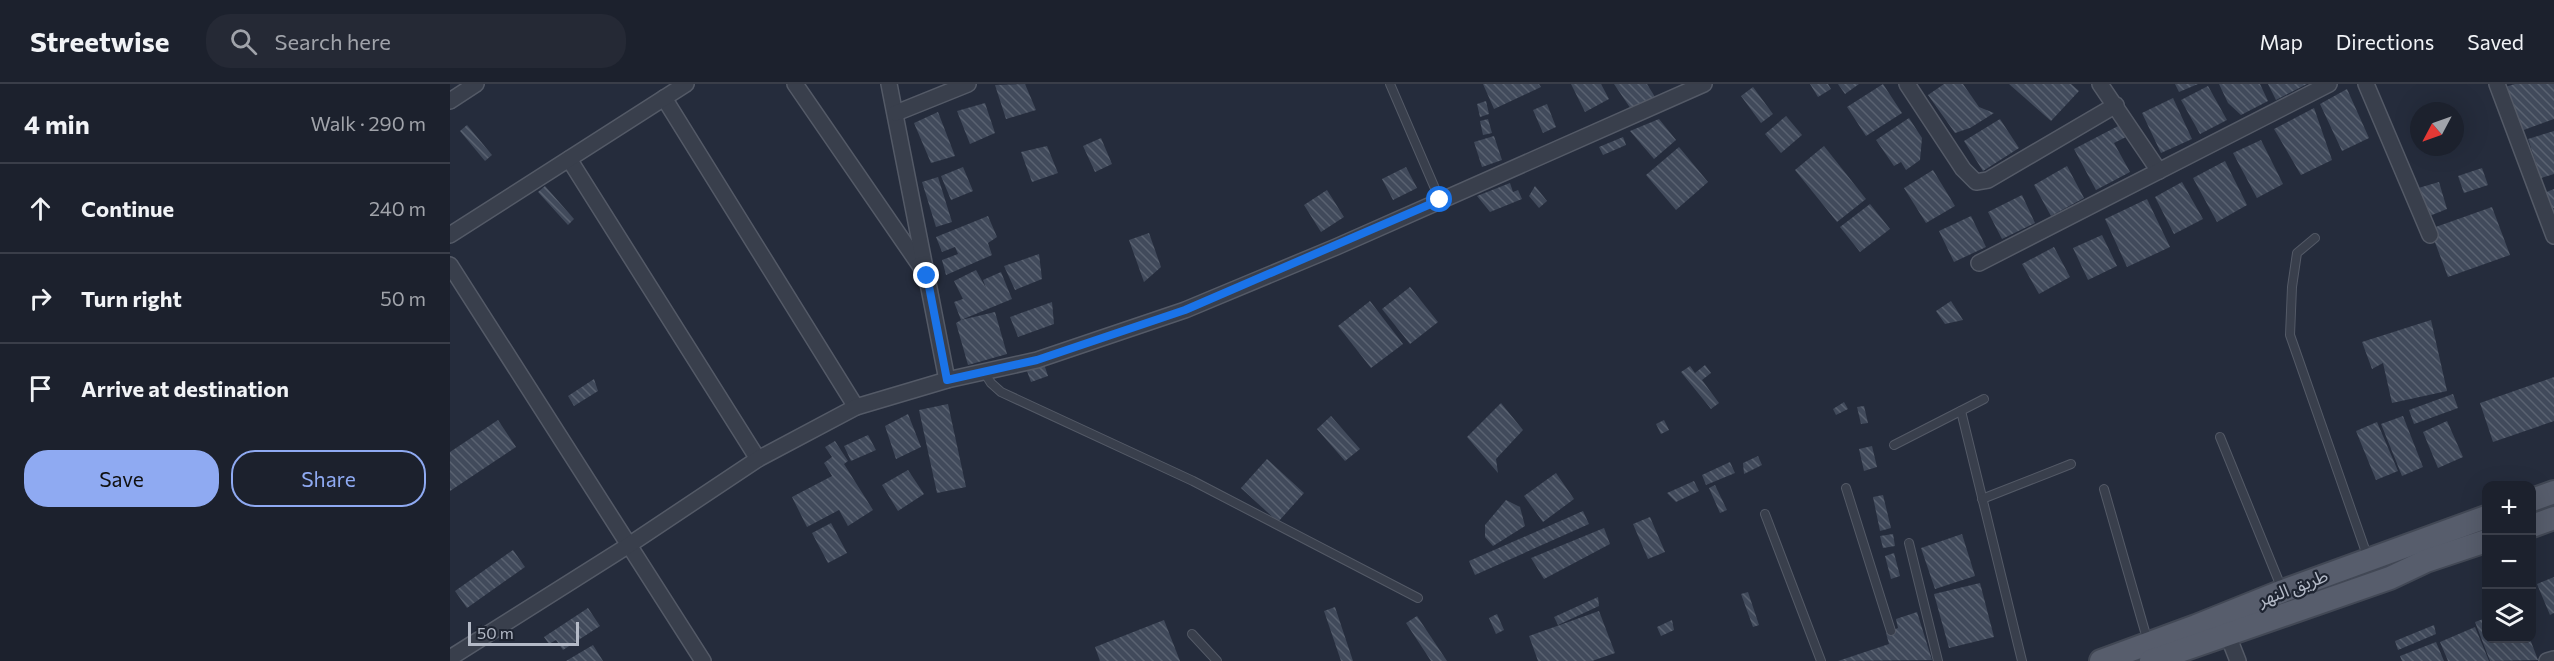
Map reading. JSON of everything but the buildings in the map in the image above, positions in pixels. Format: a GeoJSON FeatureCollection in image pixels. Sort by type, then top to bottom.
{"type":"FeatureCollection","features":[{"type":"Feature","properties":{"kind":"main road"},"geometry":{"type":"LineString","coordinates":[[2536,499],[2554,492]]}},
{"type":"Feature","properties":{"kind":"main road"},"geometry":{"type":"LineString","coordinates":[[2536,525],[2554,518]]}},
{"type":"Feature","properties":{"kind":"main road","name":"طريق النهر"},"geometry":{"type":"LineString","coordinates":[[2150,652],[2283,591],[2482,519]]}},
{"type":"Feature","properties":{"kind":"main road","name":"طريق النهر"},"geometry":{"type":"LineString","coordinates":[[2101,661],[2150,652],[2227,633],[2374,584],[2426,561],[2482,543]]}},
{"type":"Feature","properties":{"kind":"main road"},"geometry":{"type":"LineString","coordinates":[[2368,560],[2374,584]]}},
{"type":"Feature","properties":{"kind":"street"},"geometry":{"type":"LineString","coordinates":[[450,101],[476,84]]}},
{"type":"Feature","properties":{"kind":"street"},"geometry":{"type":"LineString","coordinates":[[450,235],[686,84]]}},
{"type":"Feature","properties":{"kind":"street"},"geometry":{"type":"LineString","coordinates":[[795,84],[927,276]]}},
{"type":"Feature","properties":{"kind":"street"},"geometry":{"type":"LineString","coordinates":[[889,84],[947,380]]}},
{"type":"Feature","properties":{"kind":"street"},"geometry":{"type":"LineString","coordinates":[[896,113],[968,84]]}},
{"type":"Feature","properties":{"kind":"street"},"geometry":{"type":"LineString","coordinates":[[450,658],[629,545],[758,459],[856,406],[947,380],[1037,360],[1185,310],[1704,84]]}},
{"type":"Feature","properties":{"kind":"street"},"geometry":{"type":"LineString","coordinates":[[1907,84],[1963,169],[1976,182],[1988,180],[2116,105]]}},
{"type":"Feature","properties":{"kind":"street"},"geometry":{"type":"LineString","coordinates":[[2100,84],[2159,171]]}},
{"type":"Feature","properties":{"kind":"street"},"geometry":{"type":"LineString","coordinates":[[1979,263],[2329,84]]}},
{"type":"Feature","properties":{"kind":"street"},"geometry":{"type":"LineString","coordinates":[[2366,84],[2430,235]]}},
{"type":"Feature","properties":{"kind":"street"},"geometry":{"type":"LineString","coordinates":[[2496,84],[2554,236]]}},
{"type":"Feature","properties":{"kind":"street"},"geometry":{"type":"LineString","coordinates":[[664,98],[856,406]]}},
{"type":"Feature","properties":{"kind":"street"},"geometry":{"type":"LineString","coordinates":[[569,159],[758,459]]}},
{"type":"Feature","properties":{"kind":"street"},"geometry":{"type":"LineString","coordinates":[[450,265],[703,661]]}},
{"type":"Feature","properties":{"kind":"street"},"geometry":{"type":"LineString","coordinates":[[2227,633],[2238,661]]}},
{"type":"Feature","properties":{"kind":"street"},"geometry":{"type":"LineString","coordinates":[[2547,661],[2554,659]]}},
{"type":"Feature","properties":{"kind":"lane"},"geometry":{"type":"LineString","coordinates":[[1390,84],[1440,200]]}},
{"type":"Feature","properties":{"kind":"lane"},"geometry":{"type":"LineString","coordinates":[[2315,238],[2297,253],[2292,287],[2290,335],[2368,560]]}},
{"type":"Feature","properties":{"kind":"lane"},"geometry":{"type":"LineString","coordinates":[[984,372],[1001,392],[1193,481],[1418,598]]}},
{"type":"Feature","properties":{"kind":"lane"},"geometry":{"type":"LineString","coordinates":[[1894,445],[1984,399]]}},
{"type":"Feature","properties":{"kind":"lane"},"geometry":{"type":"LineString","coordinates":[[1961,411],[2022,661]]}},
{"type":"Feature","properties":{"kind":"lane"},"geometry":{"type":"LineString","coordinates":[[2220,437],[2283,591]]}},
{"type":"Feature","properties":{"kind":"lane"},"geometry":{"type":"LineString","coordinates":[[1982,499],[2071,464]]}},
{"type":"Feature","properties":{"kind":"lane"},"geometry":{"type":"LineString","coordinates":[[1846,488],[1891,631]]}},
{"type":"Feature","properties":{"kind":"lane"},"geometry":{"type":"LineString","coordinates":[[2104,489],[2150,652]]}},
{"type":"Feature","properties":{"kind":"lane"},"geometry":{"type":"LineString","coordinates":[[1765,514],[1821,661]]}},
{"type":"Feature","properties":{"kind":"lane"},"geometry":{"type":"LineString","coordinates":[[1909,543],[1938,661]]}},
{"type":"Feature","properties":{"kind":"lane"},"geometry":{"type":"LineString","coordinates":[[1192,634],[1217,661]]}},
{"type":"Feature","properties":{"kind":"route"},"geometry":{"type":"LineString","coordinates":[[927,276],[947,380],[1037,360],[1185,310],[1336,247],[1440,200]]}}]}
